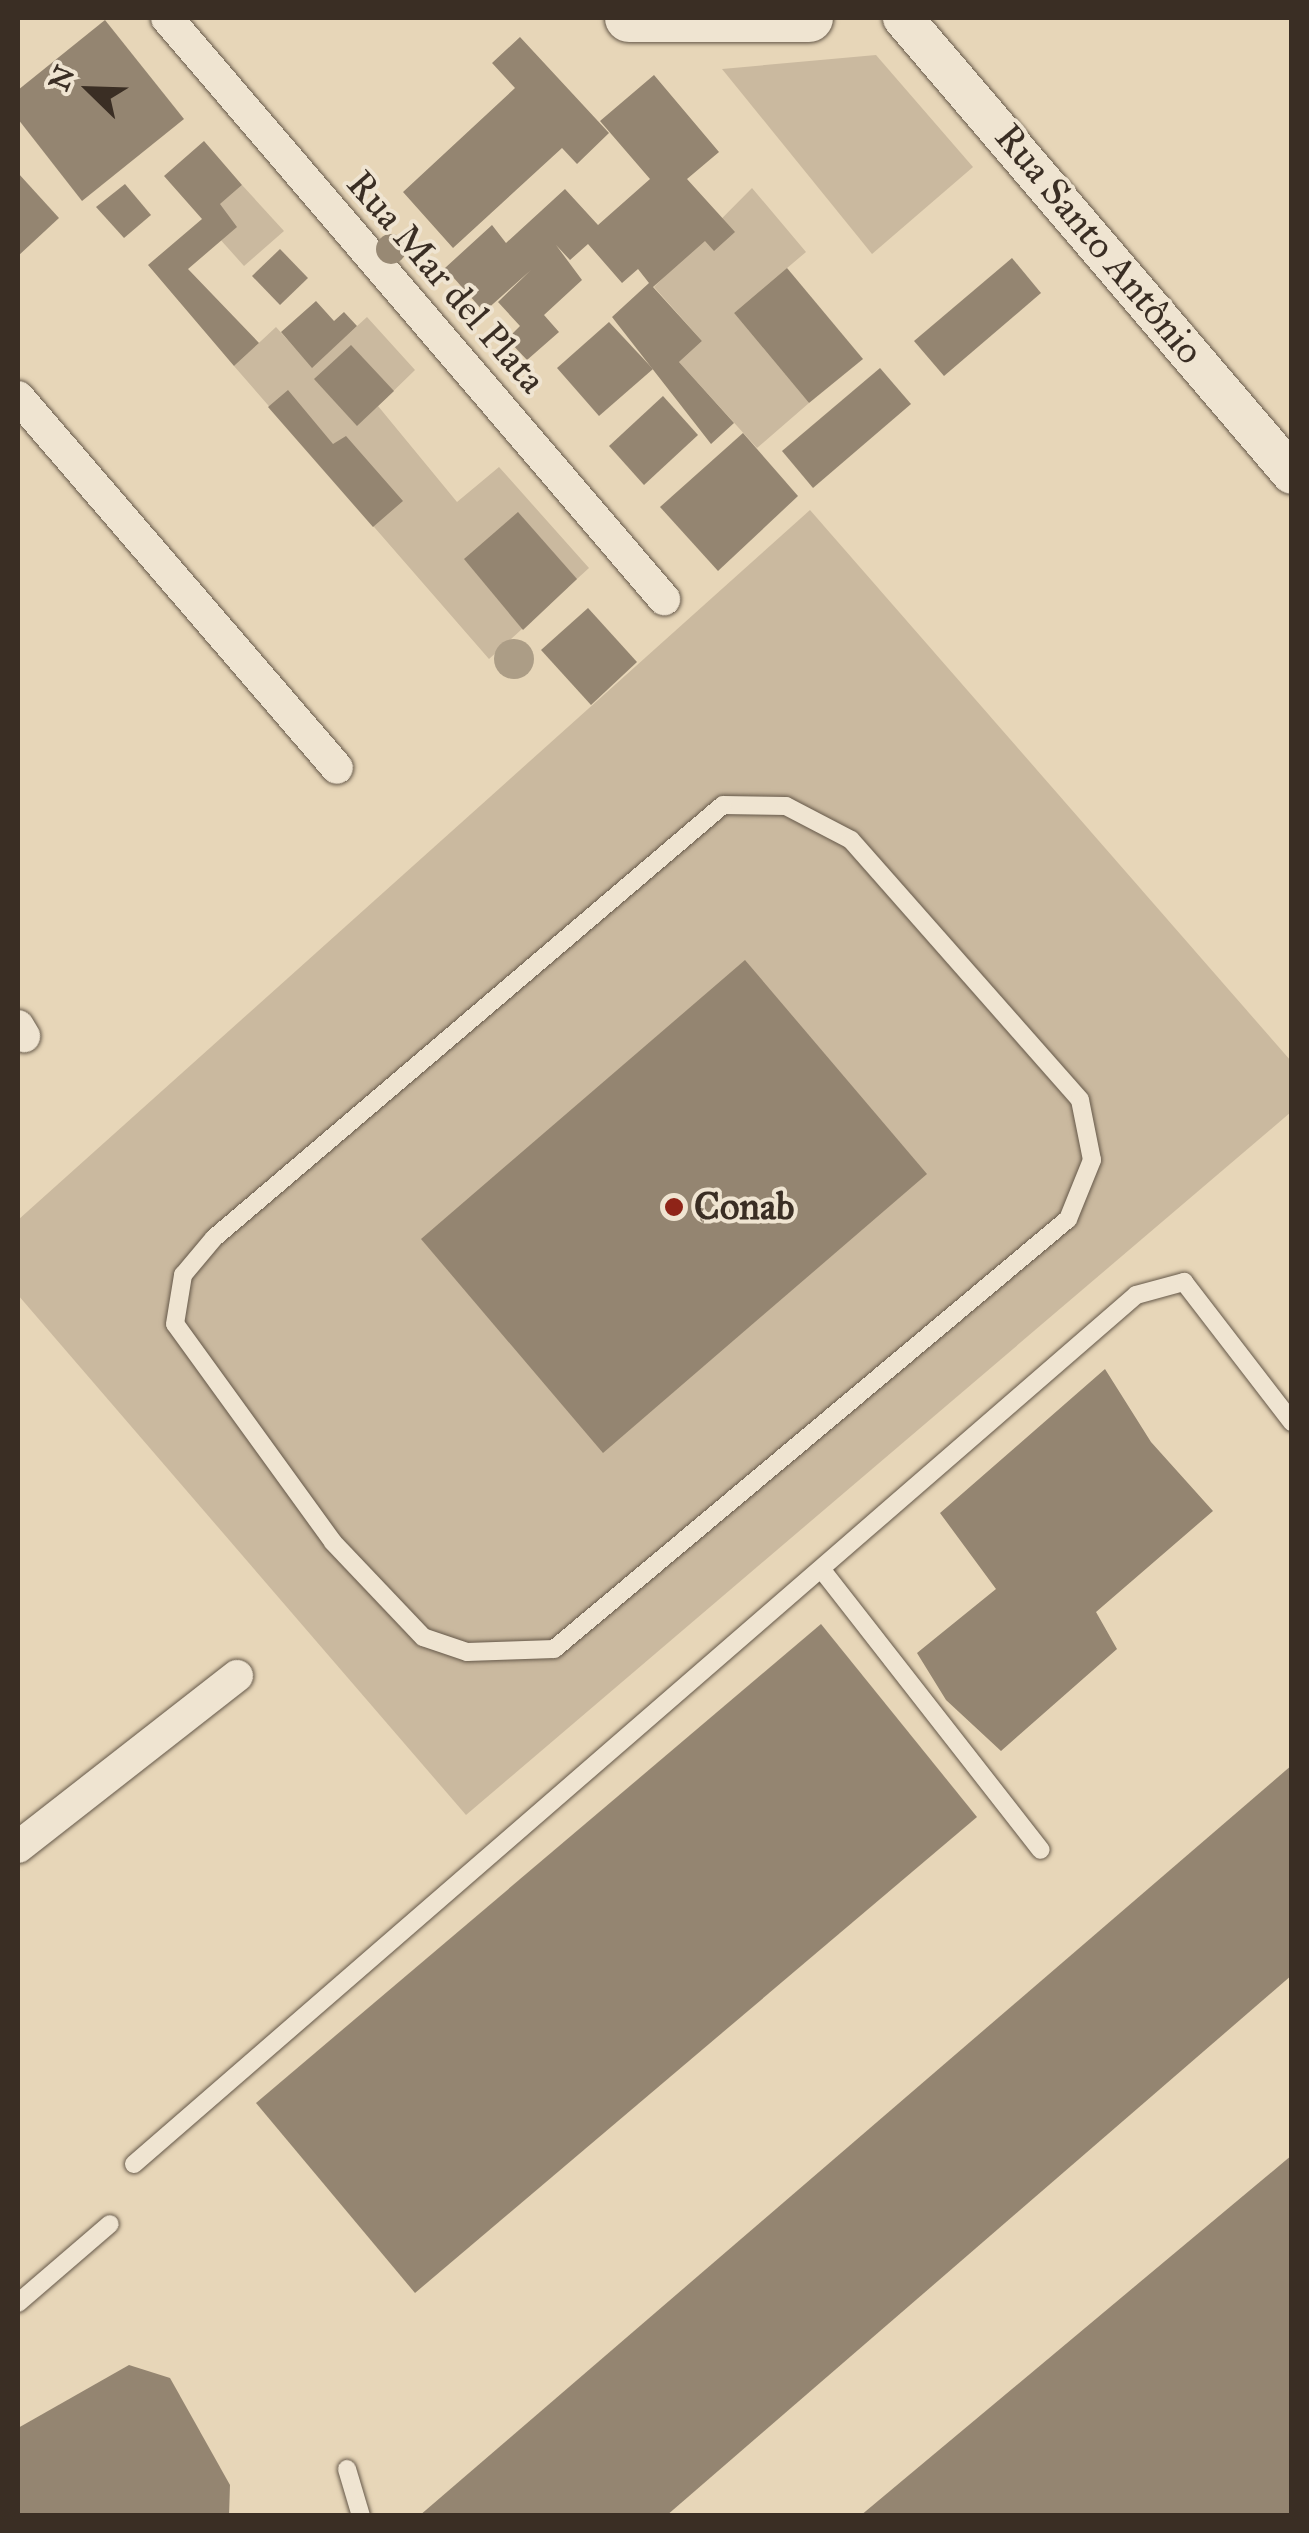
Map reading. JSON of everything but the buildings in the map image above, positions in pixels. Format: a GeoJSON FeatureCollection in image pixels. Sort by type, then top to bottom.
{"type":"FeatureCollection","features":[{"type":"Feature","properties":{"kind":"main road"},"geometry":{"type":"LineString","coordinates":[[629,18],[810,18]]}},
{"type":"Feature","properties":{"kind":"street","name":"Rua Mar del Plata"},"geometry":{"type":"LineString","coordinates":[[167,18],[664,599]]}},
{"type":"Feature","properties":{"kind":"street","name":"Rua Santo Antônio"},"geometry":{"type":"LineString","coordinates":[[902,18],[1292,474]]}},
{"type":"Feature","properties":{"kind":"street"},"geometry":{"type":"LineString","coordinates":[[18,397],[337,768]]}},
{"type":"Feature","properties":{"kind":"street"},"geometry":{"type":"LineString","coordinates":[[18,1847],[236,1676]]}},
{"type":"Feature","properties":{"kind":"lane"},"geometry":{"type":"LineString","coordinates":[[723,805],[786,806],[851,840],[1080,1100],[1092,1160],[1068,1219],[554,1649],[467,1652],[422,1637],[333,1542],[175,1324],[183,1275],[214,1238],[723,805]]}},
{"type":"Feature","properties":{"kind":"lane"},"geometry":{"type":"LineString","coordinates":[[134,2164],[1136,1296],[1184,1282],[1292,1422]]}},
{"type":"Feature","properties":{"kind":"lane"},"geometry":{"type":"LineString","coordinates":[[822,1570],[1040,1850]]}},
{"type":"Feature","properties":{"kind":"lane"},"geometry":{"type":"LineString","coordinates":[[18,2303],[110,2224]]}},
{"type":"Feature","properties":{"kind":"lane"},"geometry":{"type":"LineString","coordinates":[[347,2469],[361,2516]]}},
{"type":"Feature","properties":{"kind":"shaded area"},"geometry":{"type":"Polygon","coordinates":[[[876,55],[973,167],[872,254],[722,69],[876,55]]]}},
{"type":"Feature","properties":{"kind":"shaded area"},"geometry":{"type":"Polygon","coordinates":[[[242,185],[284,231],[244,266],[202,219],[242,185]]]}},
{"type":"Feature","properties":{"kind":"shaded area"},"geometry":{"type":"Polygon","coordinates":[[[752,188],[806,252],[734,313],[809,403],[757,448],[679,362],[702,341],[654,287],[752,188]]]}},
{"type":"Feature","properties":{"kind":"shaded area"},"geometry":{"type":"Polygon","coordinates":[[[367,317],[415,370],[378,406],[457,502],[499,467],[589,568],[489,659],[234,366],[276,327],[312,367],[367,317]]]}},
{"type":"Feature","properties":{"kind":"shaded area"},"geometry":{"type":"Polygon","coordinates":[[[810,510],[1291,1061],[1291,1112],[466,1815],[18,1295],[18,1220],[810,510]]]}},
{"type":"Feature","properties":{"kind":"shaded area"},"geometry":{"type":"Polygon","coordinates":[[[514,639],[528,645],[534,659],[528,673],[514,679],[500,673],[494,659],[500,645],[514,639]]]}},
{"type":"Feature","properties":{"kind":"place","name":"Conab"},"geometry":{"type":"Point","coordinates":[674,1207]}}]}
